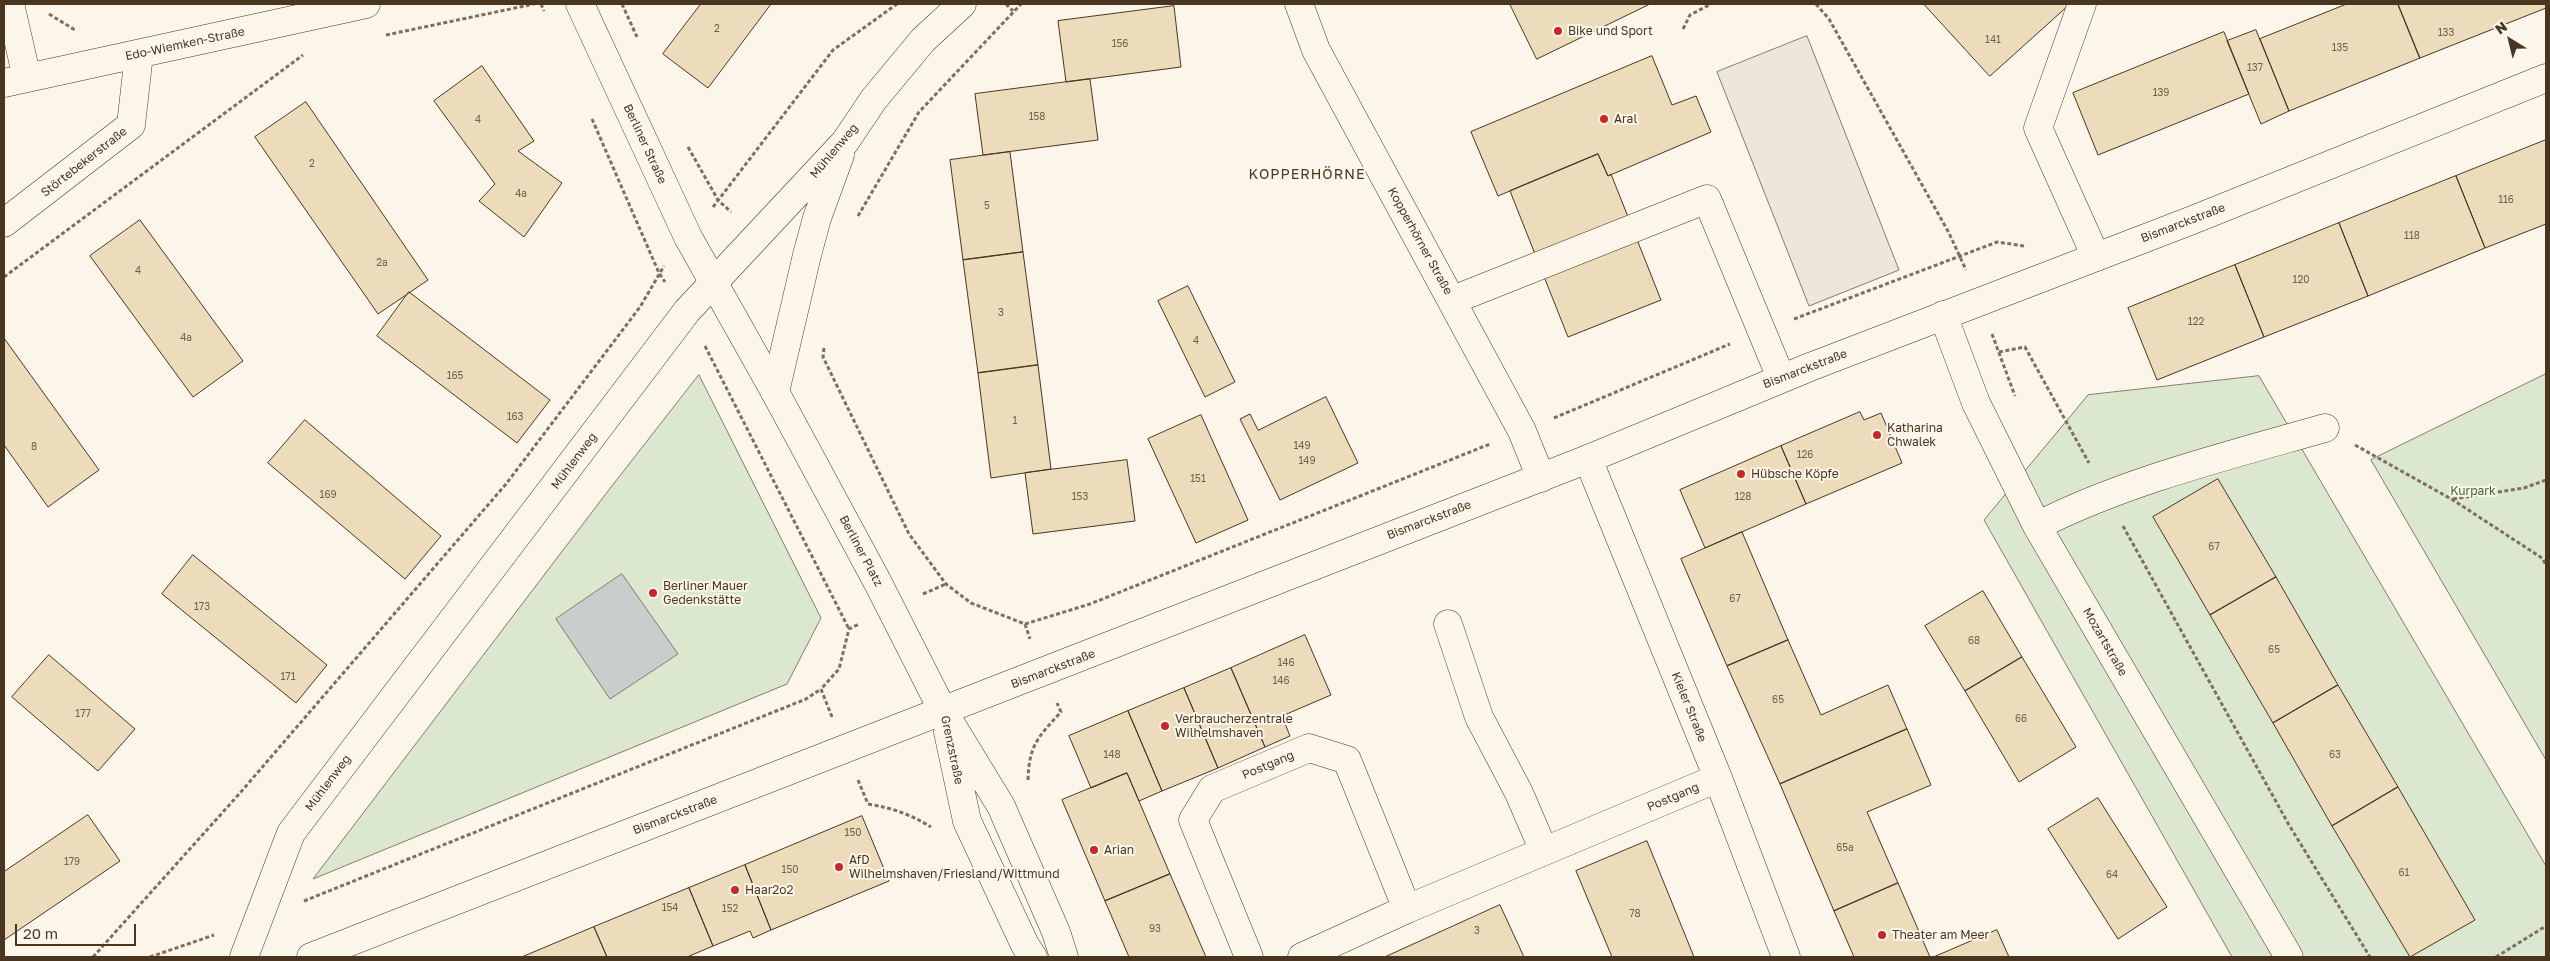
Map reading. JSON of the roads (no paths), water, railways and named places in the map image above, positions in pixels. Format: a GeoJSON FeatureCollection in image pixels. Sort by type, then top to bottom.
{"type":"FeatureCollection","features":[{"type":"Feature","properties":{"kind":"street"},"geometry":{"type":"LineString","coordinates":[[10,4],[15,81]]}},
{"type":"Feature","properties":{"kind":"street","name":"Edo-Wiemken-Straße"},"geometry":{"type":"LineString","coordinates":[[15,81],[366,4]]}},
{"type":"Feature","properties":{"kind":"street","name":"Berliner Straße"},"geometry":{"type":"LineString","coordinates":[[580,4],[688,237],[712,283]]}},
{"type":"Feature","properties":{"kind":"street","name":"Mühlenweg"},"geometry":{"type":"LineString","coordinates":[[244,957],[291,832],[688,311],[712,283],[759,237],[845,142],[874,99],[905,62],[924,40],[962,4]]}},
{"type":"Feature","properties":{"kind":"street","name":"Kopperhörner Straße"},"geometry":{"type":"LineString","coordinates":[[1299,4],[1316,50],[1522,431],[1540,478]]}},
{"type":"Feature","properties":{"kind":"street"},"geometry":{"type":"LineString","coordinates":[[2082,4],[2038,128],[2096,257]]}},
{"type":"Feature","properties":{"kind":"street","name":"Störtebekerstraße"},"geometry":{"type":"LineString","coordinates":[[4,223],[131,125],[139,54]]}},
{"type":"Feature","properties":{"kind":"street","name":"Bismarckstraße"},"geometry":{"type":"LineString","coordinates":[[310,957],[1540,478],[1781,378],[2096,257],[2546,78]]}},
{"type":"Feature","properties":{"kind":"street"},"geometry":{"type":"LineString","coordinates":[[775,392],[817,218],[845,142]]}},
{"type":"Feature","properties":{"kind":"street"},"geometry":{"type":"LineString","coordinates":[[1452,300],[1707,199],[1781,378]]}},
{"type":"Feature","properties":{"kind":"street","name":"Berliner Platz"},"geometry":{"type":"LineString","coordinates":[[712,283],[775,392],[877,581],[943,710]]}},
{"type":"Feature","properties":{"kind":"street","name":"Mozartstraße"},"geometry":{"type":"LineString","coordinates":[[1943,315],[1976,404],[2037,526],[2289,957]]}},
{"type":"Feature","properties":{"kind":"street"},"geometry":{"type":"LineString","coordinates":[[2037,526],[2071,508],[2224,456],[2325,428]]}},
{"type":"Feature","properties":{"kind":"street","name":"Kieler Straße"},"geometry":{"type":"LineString","coordinates":[[1588,459],[1718,778],[1786,957]]}},
{"type":"Feature","properties":{"kind":"street"},"geometry":{"type":"LineString","coordinates":[[1448,624],[1479,717],[1519,793],[1544,851]]}},
{"type":"Feature","properties":{"kind":"street","name":"Grenzstraße"},"geometry":{"type":"LineString","coordinates":[[943,710],[967,821],[1025,945],[1033,957]]}},
{"type":"Feature","properties":{"kind":"street","name":"Grenzstraße"},"geometry":{"type":"LineString","coordinates":[[943,710],[1001,806],[1056,932],[1064,957]]}},
{"type":"Feature","properties":{"kind":"street","name":"Postgang"},"geometry":{"type":"LineString","coordinates":[[1249,957],[1193,820],[1212,789],[1309,748],[1347,760],[1407,909]]}},
{"type":"Feature","properties":{"kind":"street","name":"Postgang"},"geometry":{"type":"LineString","coordinates":[[1302,957],[1407,909],[1718,778]]}},
{"type":"Feature","properties":{"kind":"place","name":"Bike und Sport"},"geometry":{"type":"Point","coordinates":[1558,31]}},
{"type":"Feature","properties":{"kind":"place","name":"Aral"},"geometry":{"type":"Point","coordinates":[1604,119]}},
{"type":"Feature","properties":{"kind":"place","name":"Katharina Chwalek"},"geometry":{"type":"Point","coordinates":[1877,435]}},
{"type":"Feature","properties":{"kind":"place","name":"Hübsche Köpfe"},"geometry":{"type":"Point","coordinates":[1741,474]}},
{"type":"Feature","properties":{"kind":"place","name":"Berliner Mauer Gedenkstätte"},"geometry":{"type":"Point","coordinates":[653,593]}},
{"type":"Feature","properties":{"kind":"place","name":"Verbraucherzentrale Wilhelmshaven"},"geometry":{"type":"Point","coordinates":[1165,726]}},
{"type":"Feature","properties":{"kind":"place","name":"Arian"},"geometry":{"type":"Point","coordinates":[1094,850]}},
{"type":"Feature","properties":{"kind":"place","name":"AfD Wilhelmshaven/Friesland/Wittmund"},"geometry":{"type":"Point","coordinates":[839,867]}},
{"type":"Feature","properties":{"kind":"place","name":"Haar2o2"},"geometry":{"type":"Point","coordinates":[735,890]}},
{"type":"Feature","properties":{"kind":"place","name":"Theater am Meer"},"geometry":{"type":"Point","coordinates":[1882,935]}},
{"type":"Feature","properties":{"kind":"district","name":"KOPPERHÖRNE"},"geometry":{"type":"Point","coordinates":[1307,175]}},
{"type":"Feature","properties":{"kind":"park label","name":"Kurpark"},"geometry":{"type":"Point","coordinates":[2473,491]}}]}
